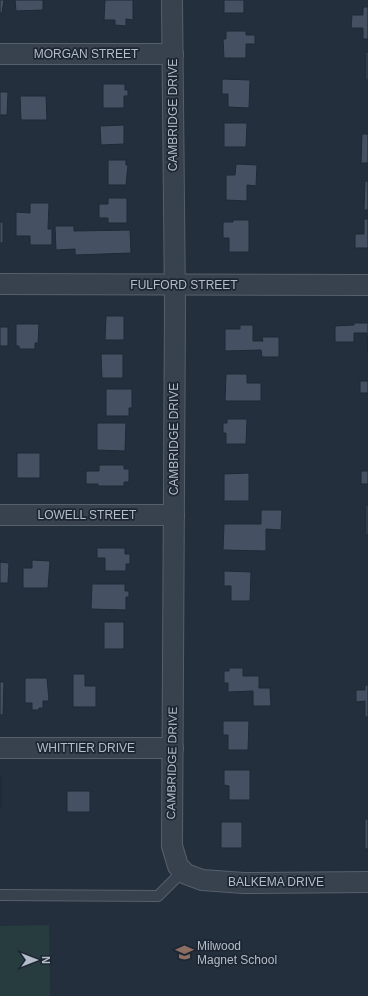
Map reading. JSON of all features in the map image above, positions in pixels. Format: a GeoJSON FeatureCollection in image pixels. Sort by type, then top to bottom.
{"type":"FeatureCollection","features":[{"type":"Feature","properties":{"kind":"street","name":"CAMBRIDGE DRIVE"},"geometry":{"type":"LineString","coordinates":[[172,0],[175,285],[172,846],[178,866],[184,873]]}},
{"type":"Feature","properties":{"kind":"street","name":"MORGAN STREET"},"geometry":{"type":"LineString","coordinates":[[0,54],[173,54]]}},
{"type":"Feature","properties":{"kind":"street","name":"FULFORD STREET"},"geometry":{"type":"LineString","coordinates":[[0,284],[368,285]]}},
{"type":"Feature","properties":{"kind":"street","name":"LOWELL STREET"},"geometry":{"type":"LineString","coordinates":[[0,515],[174,515]]}},
{"type":"Feature","properties":{"kind":"street","name":"WHITTIER DRIVE"},"geometry":{"type":"LineString","coordinates":[[0,748],[173,748]]}},
{"type":"Feature","properties":{"kind":"street","name":"BALKEMA DRIVE"},"geometry":{"type":"LineString","coordinates":[[184,873],[202,880],[244,883],[368,882]]}},
{"type":"Feature","properties":{"kind":"lane"},"geometry":{"type":"LineString","coordinates":[[0,895],[158,896],[184,873]]}},
{"type":"Feature","properties":{"kind":"green space"},"geometry":{"type":"Polygon","coordinates":[[[49,925],[50,996],[0,996],[0,926],[49,925]]]}},
{"type":"Feature","properties":{"kind":"building"},"geometry":{"type":"Polygon","coordinates":[[[0,0],[4,0],[2,13],[0,13],[0,0]]]}},
{"type":"Feature","properties":{"kind":"building"},"geometry":{"type":"Polygon","coordinates":[[[15,0],[43,0],[43,10],[16,11],[15,0]]]}},
{"type":"Feature","properties":{"kind":"building"},"geometry":{"type":"Polygon","coordinates":[[[105,0],[133,0],[133,20],[126,19],[126,26],[115,25],[115,20],[104,20],[105,0]]]}},
{"type":"Feature","properties":{"kind":"building"},"geometry":{"type":"Polygon","coordinates":[[[224,0],[244,0],[244,13],[224,13],[224,0]]]}},
{"type":"Feature","properties":{"kind":"building"},"geometry":{"type":"Polygon","coordinates":[[[363,7],[368,7],[368,39],[363,39],[363,28],[351,28],[352,15],[363,15],[363,7]]]}},
{"type":"Feature","properties":{"kind":"building"},"geometry":{"type":"Polygon","coordinates":[[[226,31],[246,31],[246,35],[255,35],[255,44],[246,44],[246,58],[224,58],[223,39],[226,39],[226,31]]]}},
{"type":"Feature","properties":{"kind":"building"},"geometry":{"type":"Polygon","coordinates":[[[366,52],[368,52],[368,80],[366,80],[366,52]]]}},
{"type":"Feature","properties":{"kind":"building"},"geometry":{"type":"Polygon","coordinates":[[[222,79],[250,80],[249,108],[228,107],[228,94],[222,94],[222,79]]]}},
{"type":"Feature","properties":{"kind":"building"},"geometry":{"type":"Polygon","coordinates":[[[103,84],[125,84],[125,90],[128,90],[128,96],[124,96],[124,108],[103,108],[103,84]]]}},
{"type":"Feature","properties":{"kind":"building"},"geometry":{"type":"Polygon","coordinates":[[[0,92],[8,92],[7,115],[0,115],[0,92]]]}},
{"type":"Feature","properties":{"kind":"building"},"geometry":{"type":"Polygon","coordinates":[[[20,96],[46,96],[47,120],[21,120],[20,96]]]}},
{"type":"Feature","properties":{"kind":"building"},"geometry":{"type":"Polygon","coordinates":[[[224,123],[247,123],[246,147],[224,147],[224,123]]]}},
{"type":"Feature","properties":{"kind":"building"},"geometry":{"type":"Polygon","coordinates":[[[124,125],[124,144],[101,145],[100,126],[124,125]]]}},
{"type":"Feature","properties":{"kind":"building"},"geometry":{"type":"Polygon","coordinates":[[[362,134],[368,134],[368,163],[361,163],[362,134]]]}},
{"type":"Feature","properties":{"kind":"building"},"geometry":{"type":"Polygon","coordinates":[[[108,160],[126,160],[126,165],[128,165],[126,185],[108,185],[108,160]]]}},
{"type":"Feature","properties":{"kind":"building"},"geometry":{"type":"Polygon","coordinates":[[[236,164],[257,165],[256,186],[247,185],[247,201],[226,200],[226,175],[235,175],[236,164]]]}},
{"type":"Feature","properties":{"kind":"building"},"geometry":{"type":"Polygon","coordinates":[[[365,181],[368,181],[368,210],[364,210],[365,181]]]}},
{"type":"Feature","properties":{"kind":"building"},"geometry":{"type":"Polygon","coordinates":[[[108,198],[127,198],[127,223],[108,223],[108,218],[99,218],[99,204],[108,204],[108,198]]]}},
{"type":"Feature","properties":{"kind":"building"},"geometry":{"type":"Polygon","coordinates":[[[30,203],[49,203],[48,229],[52,229],[52,245],[30,245],[30,236],[16,236],[16,212],[30,213],[30,203]]]}},
{"type":"Feature","properties":{"kind":"building"},"geometry":{"type":"Polygon","coordinates":[[[364,219],[368,219],[368,248],[355,248],[355,234],[364,234],[364,219]]]}},
{"type":"Feature","properties":{"kind":"building"},"geometry":{"type":"Polygon","coordinates":[[[233,220],[249,220],[249,252],[229,252],[229,238],[223,238],[223,222],[233,222],[233,220]]]}},
{"type":"Feature","properties":{"kind":"building"},"geometry":{"type":"Polygon","coordinates":[[[0,222],[3,222],[3,243],[0,243],[0,222]]]}},
{"type":"Feature","properties":{"kind":"building"},"geometry":{"type":"Polygon","coordinates":[[[55,226],[74,226],[74,231],[130,230],[131,253],[75,255],[75,249],[56,250],[55,226]]]}},
{"type":"Feature","properties":{"kind":"building"},"geometry":{"type":"Polygon","coordinates":[[[106,316],[124,316],[124,340],[105,340],[106,316]]]}},
{"type":"Feature","properties":{"kind":"building"},"geometry":{"type":"Polygon","coordinates":[[[354,323],[368,323],[368,353],[367,333],[354,333],[354,342],[335,342],[335,326],[354,325],[354,323]]]}},
{"type":"Feature","properties":{"kind":"building"},"geometry":{"type":"Polygon","coordinates":[[[16,324],[39,324],[38,343],[35,343],[35,349],[19,349],[19,346],[16,346],[16,324]]]}},
{"type":"Feature","properties":{"kind":"building"},"geometry":{"type":"Polygon","coordinates":[[[240,325],[253,325],[253,341],[263,341],[262,337],[279,337],[279,357],[262,357],[261,350],[225,351],[225,329],[240,329],[240,325]]]}},
{"type":"Feature","properties":{"kind":"building"},"geometry":{"type":"Polygon","coordinates":[[[0,327],[8,327],[8,346],[0,346],[0,327]]]}},
{"type":"Feature","properties":{"kind":"building"},"geometry":{"type":"Polygon","coordinates":[[[101,354],[123,354],[123,378],[102,378],[101,354]]]}},
{"type":"Feature","properties":{"kind":"building"},"geometry":{"type":"Polygon","coordinates":[[[226,374],[247,374],[247,383],[261,383],[261,401],[225,401],[226,374]]]}},
{"type":"Feature","properties":{"kind":"building"},"geometry":{"type":"Polygon","coordinates":[[[360,381],[368,381],[368,393],[360,393],[360,381]]]}},
{"type":"Feature","properties":{"kind":"building"},"geometry":{"type":"Polygon","coordinates":[[[106,389],[132,389],[132,408],[129,408],[129,416],[106,416],[106,389]]]}},
{"type":"Feature","properties":{"kind":"building"},"geometry":{"type":"Polygon","coordinates":[[[227,419],[247,419],[246,444],[226,444],[226,433],[223,433],[223,423],[227,423],[227,419]]]}},
{"type":"Feature","properties":{"kind":"building"},"geometry":{"type":"Polygon","coordinates":[[[97,423],[126,423],[125,451],[97,450],[97,423]]]}},
{"type":"Feature","properties":{"kind":"building"},"geometry":{"type":"Polygon","coordinates":[[[17,453],[40,453],[40,478],[17,478],[17,453]]]}},
{"type":"Feature","properties":{"kind":"building"},"geometry":{"type":"Polygon","coordinates":[[[99,465],[124,465],[124,469],[129,469],[129,482],[124,482],[124,486],[98,486],[98,484],[86,484],[86,471],[99,471],[99,465]]]}},
{"type":"Feature","properties":{"kind":"building"},"geometry":{"type":"Polygon","coordinates":[[[361,471],[368,471],[368,484],[361,484],[361,471]]]}},
{"type":"Feature","properties":{"kind":"building"},"geometry":{"type":"Polygon","coordinates":[[[249,473],[249,501],[224,501],[224,474],[249,473]]]}},
{"type":"Feature","properties":{"kind":"building"},"geometry":{"type":"Polygon","coordinates":[[[366,505],[368,505],[368,535],[366,535],[366,505]]]}},
{"type":"Feature","properties":{"kind":"building"},"geometry":{"type":"Polygon","coordinates":[[[261,510],[282,510],[281,530],[266,529],[266,551],[223,550],[224,524],[261,524],[261,510]]]}},
{"type":"Feature","properties":{"kind":"building"},"geometry":{"type":"Polygon","coordinates":[[[97,548],[125,548],[125,554],[130,554],[130,564],[126,564],[126,571],[105,571],[105,558],[97,558],[97,548]]]}},
{"type":"Feature","properties":{"kind":"building"},"geometry":{"type":"Polygon","coordinates":[[[32,560],[50,561],[48,588],[23,588],[23,568],[32,568],[32,560]]]}},
{"type":"Feature","properties":{"kind":"building"},"geometry":{"type":"Polygon","coordinates":[[[0,562],[9,563],[8,583],[0,583],[0,562]]]}},
{"type":"Feature","properties":{"kind":"building"},"geometry":{"type":"Polygon","coordinates":[[[224,571],[251,572],[250,601],[231,601],[231,586],[224,586],[224,571]]]}},
{"type":"Feature","properties":{"kind":"building"},"geometry":{"type":"Polygon","coordinates":[[[92,584],[125,584],[125,591],[129,591],[129,597],[126,597],[126,610],[91,609],[92,584]]]}},
{"type":"Feature","properties":{"kind":"building"},"geometry":{"type":"Polygon","coordinates":[[[104,622],[124,622],[124,649],[104,649],[104,622]]]}},
{"type":"Feature","properties":{"kind":"building"},"geometry":{"type":"Polygon","coordinates":[[[229,668],[243,668],[243,676],[259,676],[259,688],[270,688],[271,706],[253,706],[253,691],[228,692],[228,683],[224,683],[224,671],[229,671],[229,668]]]}},
{"type":"Feature","properties":{"kind":"building"},"geometry":{"type":"Polygon","coordinates":[[[73,674],[85,674],[85,686],[96,686],[96,707],[73,707],[73,674]]]}},
{"type":"Feature","properties":{"kind":"building"},"geometry":{"type":"Polygon","coordinates":[[[25,678],[47,678],[49,701],[43,701],[43,708],[39,708],[39,710],[32,710],[32,703],[25,703],[25,678]]]}},
{"type":"Feature","properties":{"kind":"building"},"geometry":{"type":"Polygon","coordinates":[[[0,682],[4,682],[3,715],[0,715],[0,682]]]}},
{"type":"Feature","properties":{"kind":"building"},"geometry":{"type":"Polygon","coordinates":[[[365,685],[368,685],[368,717],[365,717],[365,701],[356,702],[356,690],[365,690],[365,685]]]}},
{"type":"Feature","properties":{"kind":"building"},"geometry":{"type":"Polygon","coordinates":[[[223,721],[249,721],[248,750],[228,750],[228,735],[223,735],[223,721]]]}},
{"type":"Feature","properties":{"kind":"building"},"geometry":{"type":"Polygon","coordinates":[[[224,770],[250,770],[250,800],[229,800],[229,786],[224,785],[224,770]]]}},
{"type":"Feature","properties":{"kind":"building"},"geometry":{"type":"Polygon","coordinates":[[[1,776],[1,807],[0,807],[1,776]]]}},
{"type":"Feature","properties":{"kind":"building"},"geometry":{"type":"Polygon","coordinates":[[[67,791],[90,791],[90,812],[67,812],[67,791]]]}},
{"type":"Feature","properties":{"kind":"building"},"geometry":{"type":"Polygon","coordinates":[[[365,819],[368,819],[368,849],[365,849],[365,819]]]}},
{"type":"Feature","properties":{"kind":"building"},"geometry":{"type":"Polygon","coordinates":[[[221,822],[242,822],[242,848],[221,848],[221,822]]]}},
{"type":"Feature","properties":{"kind":"place","name":"Milwood Magnet School"},"geometry":{"type":"Point","coordinates":[184,953]}}]}
